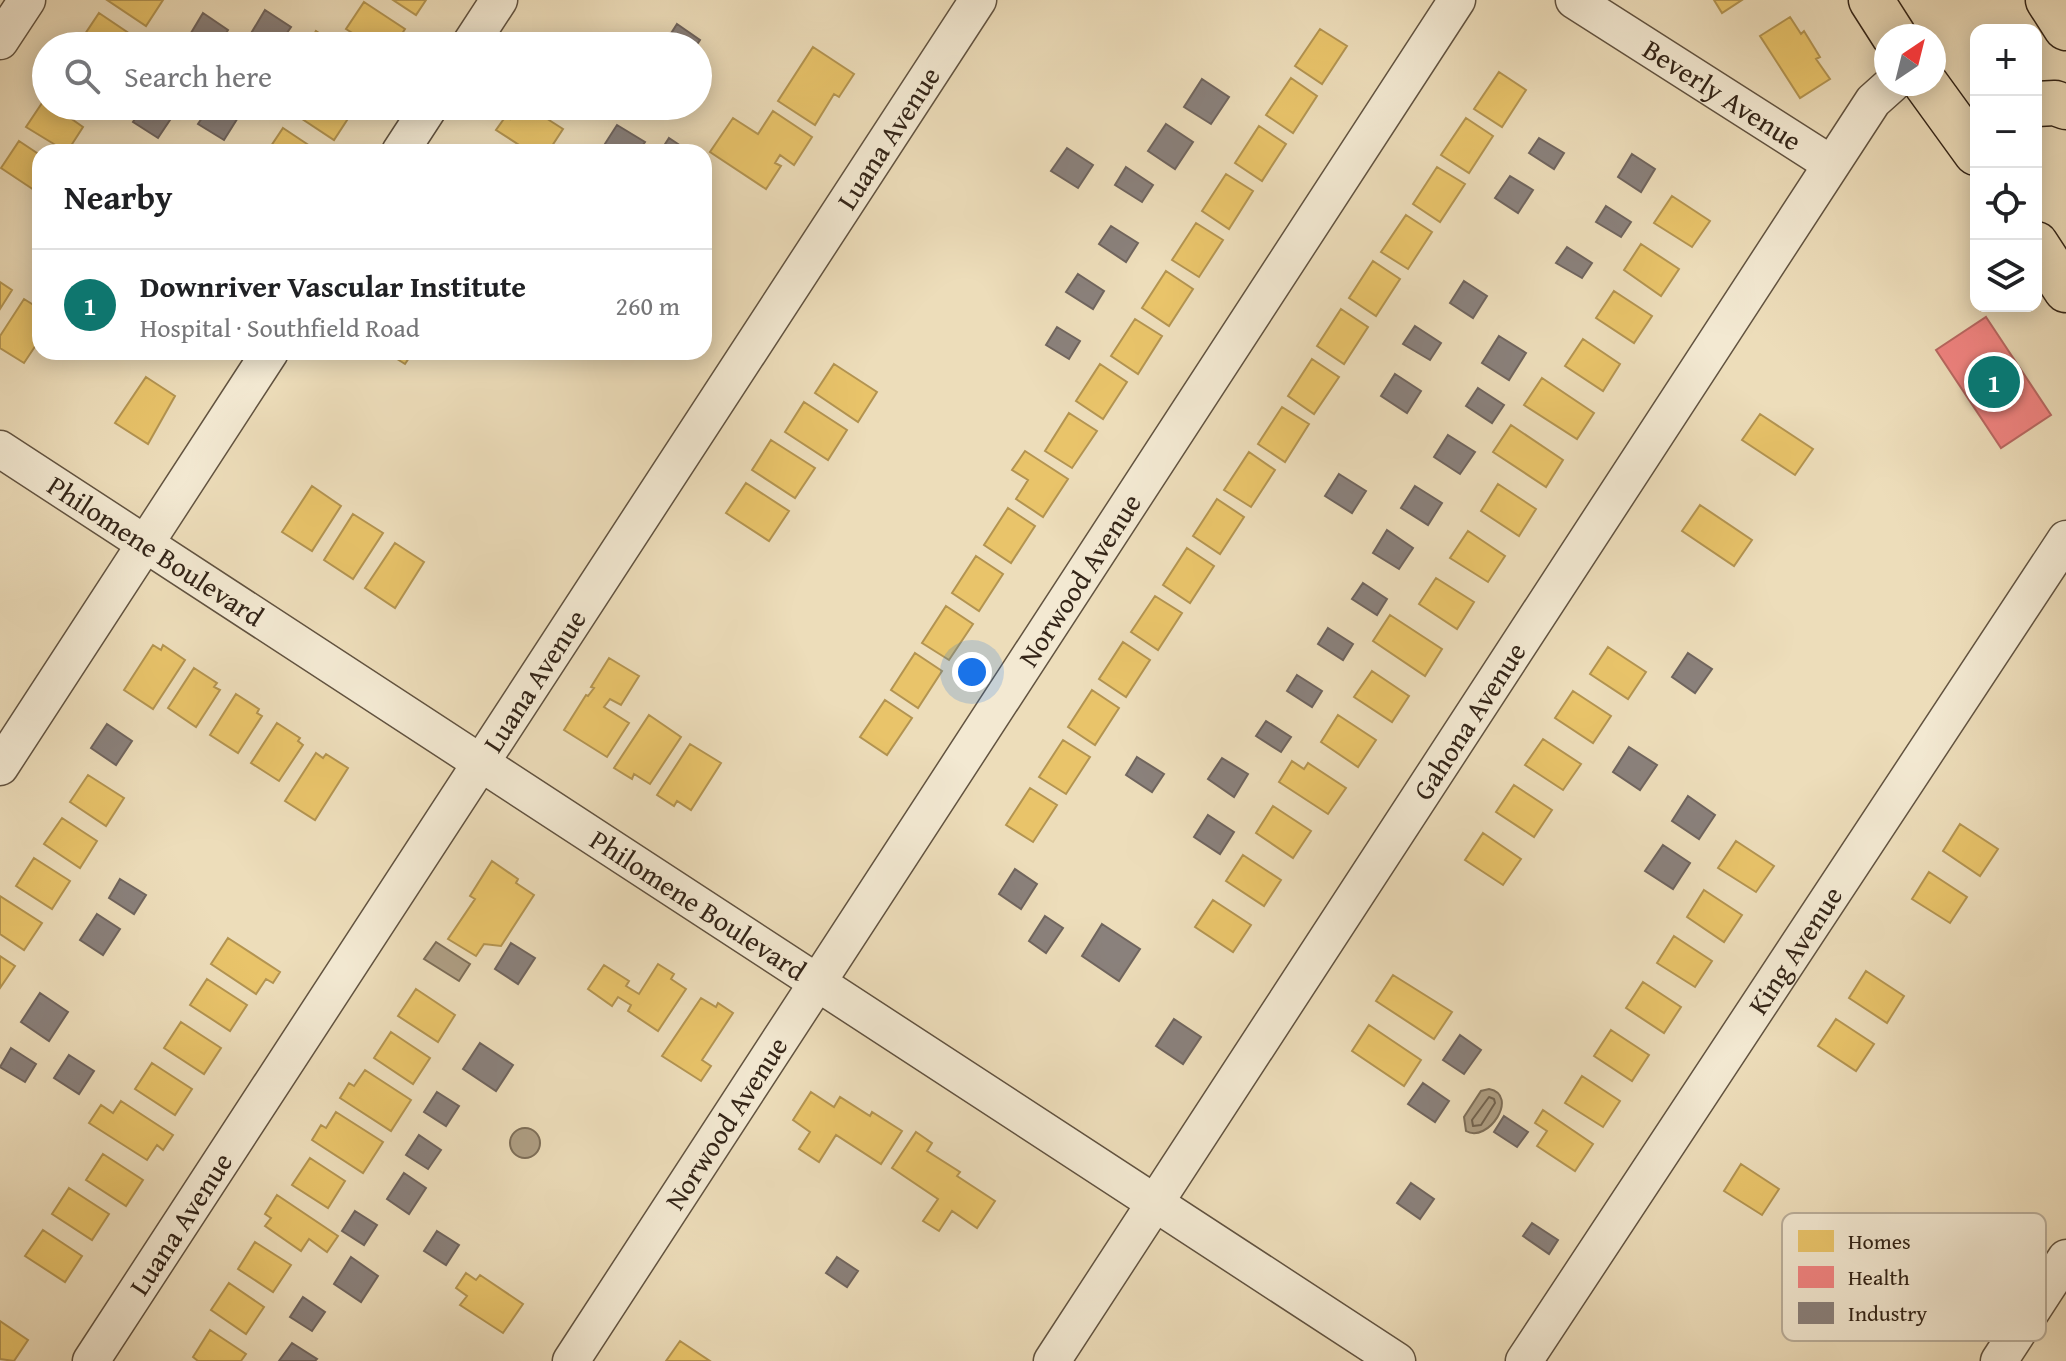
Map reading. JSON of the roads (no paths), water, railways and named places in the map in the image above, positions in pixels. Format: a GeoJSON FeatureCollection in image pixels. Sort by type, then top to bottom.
{"type":"FeatureCollection","features":[{"type":"Feature","properties":{"kind":"highway"},"geometry":{"type":"LineString","coordinates":[[1871,0],[1886,24]]}},
{"type":"Feature","properties":{"kind":"highway"},"geometry":{"type":"LineString","coordinates":[[2048,0],[2066,28]]}},
{"type":"Feature","properties":{"kind":"highway"},"geometry":{"type":"LineString","coordinates":[[1935,96],[1970,140]]}},
{"type":"Feature","properties":{"kind":"highway"},"geometry":{"type":"LineString","coordinates":[[2042,104],[2055,103],[2066,107]]}},
{"type":"Feature","properties":{"kind":"highway"},"geometry":{"type":"LineString","coordinates":[[2042,253],[2066,289]]}},
{"type":"Feature","properties":{"kind":"street"},"geometry":{"type":"LineString","coordinates":[[0,41],[27,0]]}},
{"type":"Feature","properties":{"kind":"street"},"geometry":{"type":"LineString","coordinates":[[478,32],[499,0]]}},
{"type":"Feature","properties":{"kind":"street","name":"Luana Avenue"},"geometry":{"type":"LineString","coordinates":[[91,1361],[978,0]]}},
{"type":"Feature","properties":{"kind":"street","name":"Norwood Avenue"},"geometry":{"type":"LineString","coordinates":[[571,1361],[1457,0]]}},
{"type":"Feature","properties":{"kind":"street","name":"Beverly Avenue"},"geometry":{"type":"LineString","coordinates":[[1574,0],[1831,164]]}},
{"type":"Feature","properties":{"kind":"street","name":"Gahona Avenue"},"geometry":{"type":"LineString","coordinates":[[1052,1361],[1831,164],[1879,96]]}},
{"type":"Feature","properties":{"kind":"street"},"geometry":{"type":"LineString","coordinates":[[405,144],[421,120]]}},
{"type":"Feature","properties":{"kind":"street"},"geometry":{"type":"LineString","coordinates":[[0,767],[265,360]]}},
{"type":"Feature","properties":{"kind":"street","name":"Philomene Boulevard"},"geometry":{"type":"LineString","coordinates":[[0,449],[1397,1361]]}},
{"type":"Feature","properties":{"kind":"street","name":"King Avenue"},"geometry":{"type":"LineString","coordinates":[[1524,1361],[2066,539]]}},
{"type":"Feature","properties":{"kind":"street"},"geometry":{"type":"LineString","coordinates":[[2046,1289],[2066,1258]]}},
{"type":"Feature","properties":{"kind":"street"},"geometry":{"type":"LineString","coordinates":[[1999,1361],[2012,1341]]}},
{"type":"Feature","properties":{"kind":"water"},"geometry":{"type":"Polygon","coordinates":[[[436,942],[470,964],[459,981],[424,959],[436,942]]]}},
{"type":"Feature","properties":{"kind":"water"},"geometry":{"type":"Polygon","coordinates":[[[1489,1089],[1498,1093],[1502,1100],[1497,1117],[1483,1131],[1466,1131],[1464,1117],[1481,1091],[1489,1089]]]}},
{"type":"Feature","properties":{"kind":"water"},"geometry":{"type":"Polygon","coordinates":[[[525,1128],[536,1132],[540,1143],[536,1154],[525,1158],[514,1154],[510,1143],[514,1132],[525,1128]]]}},
{"type":"Feature","properties":{"kind":"place","name":"Downriver Vascular Institute"},"geometry":{"type":"Point","coordinates":[1994,382]}}]}
